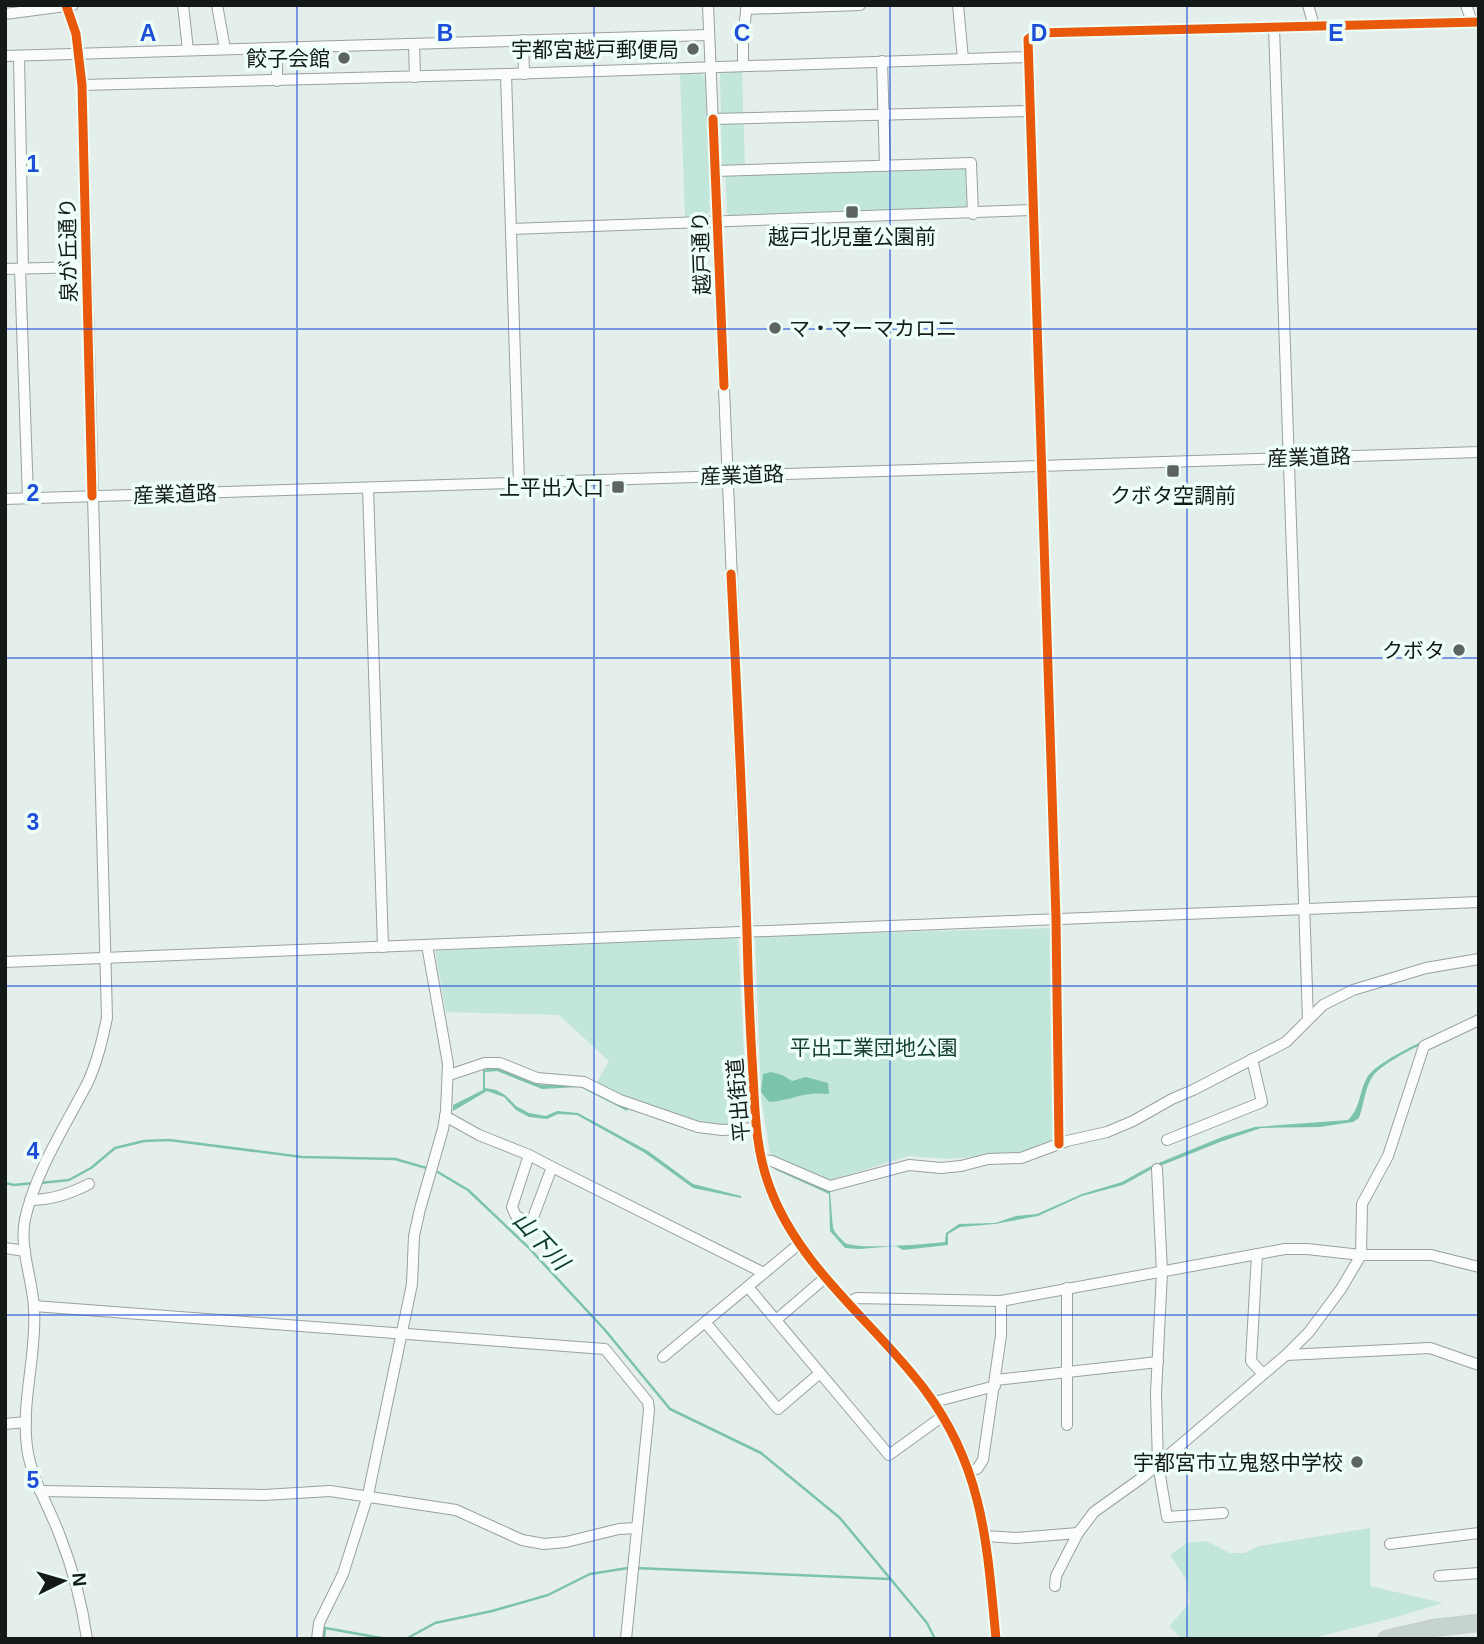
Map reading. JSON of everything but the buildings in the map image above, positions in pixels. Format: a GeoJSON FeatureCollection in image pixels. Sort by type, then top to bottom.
{"type":"FeatureCollection","features":[{"type":"Feature","properties":{"kind":"highway"},"geometry":{"type":"LineString","coordinates":[[1386,1639],[1433,1628],[1479,1623]]}},
{"type":"Feature","properties":{"kind":"highway"},"geometry":{"type":"LineString","coordinates":[[1418,1639],[1479,1623]]}},
{"type":"Feature","properties":{"kind":"street"},"geometry":{"type":"LineString","coordinates":[[5,14],[72,5]]}},
{"type":"Feature","properties":{"kind":"street"},"geometry":{"type":"LineString","coordinates":[[183,5],[188,50]]}},
{"type":"Feature","properties":{"kind":"street"},"geometry":{"type":"LineString","coordinates":[[217,5],[225,49]]}},
{"type":"Feature","properties":{"kind":"street","name":"越戸通り"},"geometry":{"type":"LineString","coordinates":[[708,5],[727,476]]}},
{"type":"Feature","properties":{"kind":"street"},"geometry":{"type":"LineString","coordinates":[[743,65],[746,7],[860,5]]}},
{"type":"Feature","properties":{"kind":"street"},"geometry":{"type":"LineString","coordinates":[[958,5],[963,59]]}},
{"type":"Feature","properties":{"kind":"street"},"geometry":{"type":"LineString","coordinates":[[1308,5],[1314,26]]}},
{"type":"Feature","properties":{"kind":"street"},"geometry":{"type":"LineString","coordinates":[[1059,1144],[1056,919],[1028,39],[1036,33],[1476,22],[1466,5]]}},
{"type":"Feature","properties":{"kind":"street","name":"泉が丘通り"},"geometry":{"type":"LineString","coordinates":[[66,6],[72,20],[79,54],[82,85],[107,1018],[100,1051],[88,1082],[30,1200],[24,1224],[35,1329],[26,1422],[27,1446],[40,1491],[60,1534],[75,1578],[88,1639]]}},
{"type":"Feature","properties":{"kind":"street"},"geometry":{"type":"LineString","coordinates":[[1274,27],[1308,1019]]}},
{"type":"Feature","properties":{"kind":"street"},"geometry":{"type":"LineString","coordinates":[[5,56],[709,35]]}},
{"type":"Feature","properties":{"kind":"street"},"geometry":{"type":"LineString","coordinates":[[523,40],[524,74]]}},
{"type":"Feature","properties":{"kind":"street"},"geometry":{"type":"LineString","coordinates":[[414,44],[415,77]]}},
{"type":"Feature","properties":{"kind":"street"},"geometry":{"type":"LineString","coordinates":[[277,48],[277,80]]}},
{"type":"Feature","properties":{"kind":"street"},"geometry":{"type":"LineString","coordinates":[[19,55],[21,269],[28,498]]}},
{"type":"Feature","properties":{"kind":"street"},"geometry":{"type":"LineString","coordinates":[[82,85],[1028,57]]}},
{"type":"Feature","properties":{"kind":"street"},"geometry":{"type":"LineString","coordinates":[[883,61],[885,166]]}},
{"type":"Feature","properties":{"kind":"street"},"geometry":{"type":"LineString","coordinates":[[506,74],[519,483]]}},
{"type":"Feature","properties":{"kind":"street"},"geometry":{"type":"LineString","coordinates":[[713,119],[1030,111]]}},
{"type":"Feature","properties":{"kind":"street"},"geometry":{"type":"LineString","coordinates":[[715,171],[971,163],[973,214]]}},
{"type":"Feature","properties":{"kind":"street"},"geometry":{"type":"LineString","coordinates":[[511,229],[1033,210]]}},
{"type":"Feature","properties":{"kind":"street"},"geometry":{"type":"LineString","coordinates":[[5,269],[86,267]]}},
{"type":"Feature","properties":{"kind":"street","name":"産業道路"},"geometry":{"type":"LineString","coordinates":[[5,499],[1479,452]]}},
{"type":"Feature","properties":{"kind":"street","name":"平出街道"},"geometry":{"type":"LineString","coordinates":[[727,476],[756,1128],[762,1160],[771,1192],[799,1244],[943,1416],[969,1471],[981,1509],[996,1639]]}},
{"type":"Feature","properties":{"kind":"street"},"geometry":{"type":"LineString","coordinates":[[368,488],[383,947]]}},
{"type":"Feature","properties":{"kind":"street"},"geometry":{"type":"LineString","coordinates":[[5,962],[1479,902]]}},
{"type":"Feature","properties":{"kind":"street"},"geometry":{"type":"LineString","coordinates":[[317,1639],[318,1623],[343,1574],[368,1495],[412,1284],[414,1236],[446,1116],[449,1075],[427,944]]}},
{"type":"Feature","properties":{"kind":"street"},"geometry":{"type":"LineString","coordinates":[[762,1160],[772,1161],[830,1186],[909,1165],[941,1168],[988,1159],[1021,1158],[1059,1144],[1108,1132],[1286,1042],[1323,1005],[1353,990],[1426,968],[1479,959]]}},
{"type":"Feature","properties":{"kind":"street"},"geometry":{"type":"LineString","coordinates":[[1055,1586],[1056,1576],[1078,1533],[1100,1506],[1130,1487],[1158,1464],[1286,1355],[1309,1332],[1346,1281],[1361,1255],[1362,1204],[1388,1156],[1424,1046],[1479,1020]]}},
{"type":"Feature","properties":{"kind":"street"},"geometry":{"type":"LineString","coordinates":[[1167,1140],[1262,1102],[1252,1059]]}},
{"type":"Feature","properties":{"kind":"street"},"geometry":{"type":"LineString","coordinates":[[449,1075],[485,1063],[500,1063],[537,1078],[584,1082],[620,1100],[698,1127],[722,1130],[756,1128]]}},
{"type":"Feature","properties":{"kind":"street"},"geometry":{"type":"LineString","coordinates":[[446,1116],[479,1135],[529,1155],[764,1273]]}},
{"type":"Feature","properties":{"kind":"street"},"geometry":{"type":"LineString","coordinates":[[529,1155],[512,1207],[516,1216],[531,1223],[552,1167]]}},
{"type":"Feature","properties":{"kind":"street"},"geometry":{"type":"LineString","coordinates":[[1157,1168],[1162,1272],[1156,1393],[1158,1464],[1167,1517],[1223,1513]]}},
{"type":"Feature","properties":{"kind":"street"},"geometry":{"type":"LineString","coordinates":[[30,1200],[47,1200],[89,1184]]}},
{"type":"Feature","properties":{"kind":"street"},"geometry":{"type":"LineString","coordinates":[[663,1357],[799,1244]]}},
{"type":"Feature","properties":{"kind":"street"},"geometry":{"type":"LineString","coordinates":[[5,1248],[25,1251]]}},
{"type":"Feature","properties":{"kind":"street"},"geometry":{"type":"LineString","coordinates":[[848,1302],[857,1298],[1001,1301],[1257,1254],[1307,1249],[1361,1255],[1431,1255],[1479,1267]]}},
{"type":"Feature","properties":{"kind":"street"},"geometry":{"type":"LineString","coordinates":[[1257,1254],[1251,1361],[1262,1373]]}},
{"type":"Feature","properties":{"kind":"street"},"geometry":{"type":"LineString","coordinates":[[776,1320],[826,1277]]}},
{"type":"Feature","properties":{"kind":"street"},"geometry":{"type":"LineString","coordinates":[[748,1287],[889,1455],[943,1416]]}},
{"type":"Feature","properties":{"kind":"street"},"geometry":{"type":"LineString","coordinates":[[1067,1288],[1067,1425]]}},
{"type":"Feature","properties":{"kind":"street"},"geometry":{"type":"LineString","coordinates":[[969,1471],[977,1469],[983,1460],[1001,1335],[1001,1301]]}},
{"type":"Feature","properties":{"kind":"street"},"geometry":{"type":"LineString","coordinates":[[34,1306],[605,1349],[648,1402],[649,1410],[626,1639]]}},
{"type":"Feature","properties":{"kind":"street"},"geometry":{"type":"LineString","coordinates":[[705,1322],[778,1409],[820,1373]]}},
{"type":"Feature","properties":{"kind":"street"},"geometry":{"type":"LineString","coordinates":[[1286,1355],[1430,1348],[1479,1365]]}},
{"type":"Feature","properties":{"kind":"street"},"geometry":{"type":"LineString","coordinates":[[934,1402],[995,1383],[1158,1362]]}},
{"type":"Feature","properties":{"kind":"street"},"geometry":{"type":"LineString","coordinates":[[5,1424],[26,1422]]}},
{"type":"Feature","properties":{"kind":"street"},"geometry":{"type":"LineString","coordinates":[[40,1491],[264,1495],[330,1490],[456,1510],[512,1536],[544,1544],[637,1528]]}},
{"type":"Feature","properties":{"kind":"street"},"geometry":{"type":"LineString","coordinates":[[986,1536],[1016,1538],[1078,1533]]}},
{"type":"Feature","properties":{"kind":"street"},"geometry":{"type":"LineString","coordinates":[[1390,1545],[1479,1533]]}},
{"type":"Feature","properties":{"kind":"street"},"geometry":{"type":"LineString","coordinates":[[1439,1577],[1479,1573]]}},
{"type":"Feature","properties":{"kind":"green space"},"geometry":{"type":"Polygon","coordinates":[[[742,68],[745,167],[722,167],[720,73],[724,69],[742,68]]]}},
{"type":"Feature","properties":{"kind":"green space"},"geometry":{"type":"Polygon","coordinates":[[[701,73],[705,77],[711,210],[704,217],[685,219],[680,74],[701,73]]]}},
{"type":"Feature","properties":{"kind":"green space"},"geometry":{"type":"Polygon","coordinates":[[[969,165],[970,209],[731,217],[727,213],[725,173],[969,165]]]}},
{"type":"Feature","properties":{"kind":"green space","name":"平出工業団地公園"},"geometry":{"type":"Polygon","coordinates":[[[1050,928],[1053,1142],[1016,1154],[947,1159],[909,1156],[828,1181],[770,1154],[761,1096],[755,936],[1050,928]]]}},
{"type":"Feature","properties":{"kind":"green space"},"geometry":{"type":"Polygon","coordinates":[[[738,938],[748,1128],[722,1130],[594,1087],[609,1061],[559,1015],[446,1012],[435,951],[535,944],[738,938]]]}},
{"type":"Feature","properties":{"kind":"green space"},"geometry":{"type":"Polygon","coordinates":[[[1370,1528],[1370,1586],[1443,1603],[1309,1639],[1182,1639],[1169,1626],[1190,1603],[1186,1579],[1170,1555],[1187,1543],[1206,1541],[1230,1553],[1245,1553],[1259,1546],[1370,1528]]]}},
{"type":"Feature","properties":{"kind":"shaded area"},"geometry":{"type":"Polygon","coordinates":[[[1479,1015],[1406,1052],[1381,1069],[1370,1080],[1359,1118],[1353,1122],[1320,1127],[1261,1128],[1150,1170],[1123,1185],[1082,1196],[1038,1216],[995,1224],[960,1227],[948,1234],[948,1245],[903,1250],[896,1246],[845,1248],[830,1231],[829,1194],[774,1169],[775,1165],[830,1192],[834,1230],[845,1243],[878,1246],[945,1242],[946,1233],[959,1224],[995,1223],[1016,1216],[1037,1214],[1082,1194],[1122,1182],[1149,1167],[1222,1137],[1255,1127],[1348,1120],[1355,1110],[1368,1076],[1376,1068],[1403,1051],[1479,1015]]]}},
{"type":"Feature","properties":{"kind":"shaded area"},"geometry":{"type":"Polygon","coordinates":[[[497,1067],[542,1085],[581,1084],[628,1109],[627,1111],[580,1087],[542,1089],[497,1071],[485,1072],[485,1088],[505,1095],[516,1106],[529,1113],[546,1116],[557,1111],[578,1113],[648,1151],[693,1184],[741,1198],[693,1188],[645,1153],[577,1115],[558,1114],[547,1119],[529,1117],[516,1110],[504,1097],[487,1091],[453,1111],[453,1105],[483,1090],[483,1070],[497,1067]]]}},
{"type":"Feature","properties":{"kind":"shaded area"},"geometry":{"type":"Polygon","coordinates":[[[771,1072],[792,1081],[806,1077],[828,1083],[829,1094],[812,1094],[769,1102],[761,1092],[763,1074],[771,1072]]]}},
{"type":"Feature","properties":{"kind":"waterway","name":"山下川"},"geometry":{"type":"LineString","coordinates":[[40,1183],[69,1180],[91,1168],[115,1148],[144,1141],[169,1140],[302,1157],[395,1159],[430,1169]]}},
{"type":"Feature","properties":{"kind":"waterway","name":"山下川"},"geometry":{"type":"LineString","coordinates":[[436,1171],[468,1190],[528,1247],[605,1330],[670,1409],[761,1453],[840,1518],[927,1623],[935,1639]]}},
{"type":"Feature","properties":{"kind":"waterway","name":"山下川"},"geometry":{"type":"LineString","coordinates":[[5,1183],[34,1183]]}},
{"type":"Feature","properties":{"kind":"waterway"},"geometry":{"type":"LineString","coordinates":[[406,1639],[435,1623],[548,1595],[590,1574],[628,1568]]}},
{"type":"Feature","properties":{"kind":"waterway"},"geometry":{"type":"LineString","coordinates":[[635,1568],[890,1579]]}},
{"type":"Feature","properties":{"kind":"waterway"},"geometry":{"type":"LineString","coordinates":[[324,1639],[325,1628],[387,1639]]}},
{"type":"Feature","properties":{"kind":"cycle path"},"geometry":{"type":"LineString","coordinates":[[66,5],[76,34],[82,85],[92,496]]}},
{"type":"Feature","properties":{"kind":"cycle path"},"geometry":{"type":"LineString","coordinates":[[1059,1144],[1056,919],[1028,39],[1036,33],[1479,22]]}},
{"type":"Feature","properties":{"kind":"cycle path"},"geometry":{"type":"LineString","coordinates":[[713,119],[724,386]]}},
{"type":"Feature","properties":{"kind":"cycle path"},"geometry":{"type":"LineString","coordinates":[[731,574],[751,1040],[759,1147],[765,1174],[783,1217],[800,1244],[819,1270],[925,1390],[960,1449],[971,1479],[985,1540],[996,1639]]}},
{"type":"Feature","properties":{"kind":"place","name":"宇都宮越戸郵便局"},"geometry":{"type":"Point","coordinates":[693,49]}},
{"type":"Feature","properties":{"kind":"place","name":"餃子会館"},"geometry":{"type":"Point","coordinates":[344,58]}},
{"type":"Feature","properties":{"kind":"place","name":"越戸北児童公園前"},"geometry":{"type":"Point","coordinates":[852,212]}},
{"type":"Feature","properties":{"kind":"place","name":"マ・マーマカロニ"},"geometry":{"type":"Point","coordinates":[775,328]}},
{"type":"Feature","properties":{"kind":"place","name":"クボタ空調前"},"geometry":{"type":"Point","coordinates":[1173,471]}},
{"type":"Feature","properties":{"kind":"place","name":"上平出入口"},"geometry":{"type":"Point","coordinates":[618,487]}},
{"type":"Feature","properties":{"kind":"place","name":"クボタ"},"geometry":{"type":"Point","coordinates":[1459,650]}},
{"type":"Feature","properties":{"kind":"place","name":"宇都宮市立鬼怒中学校"},"geometry":{"type":"Point","coordinates":[1357,1462]}}]}
